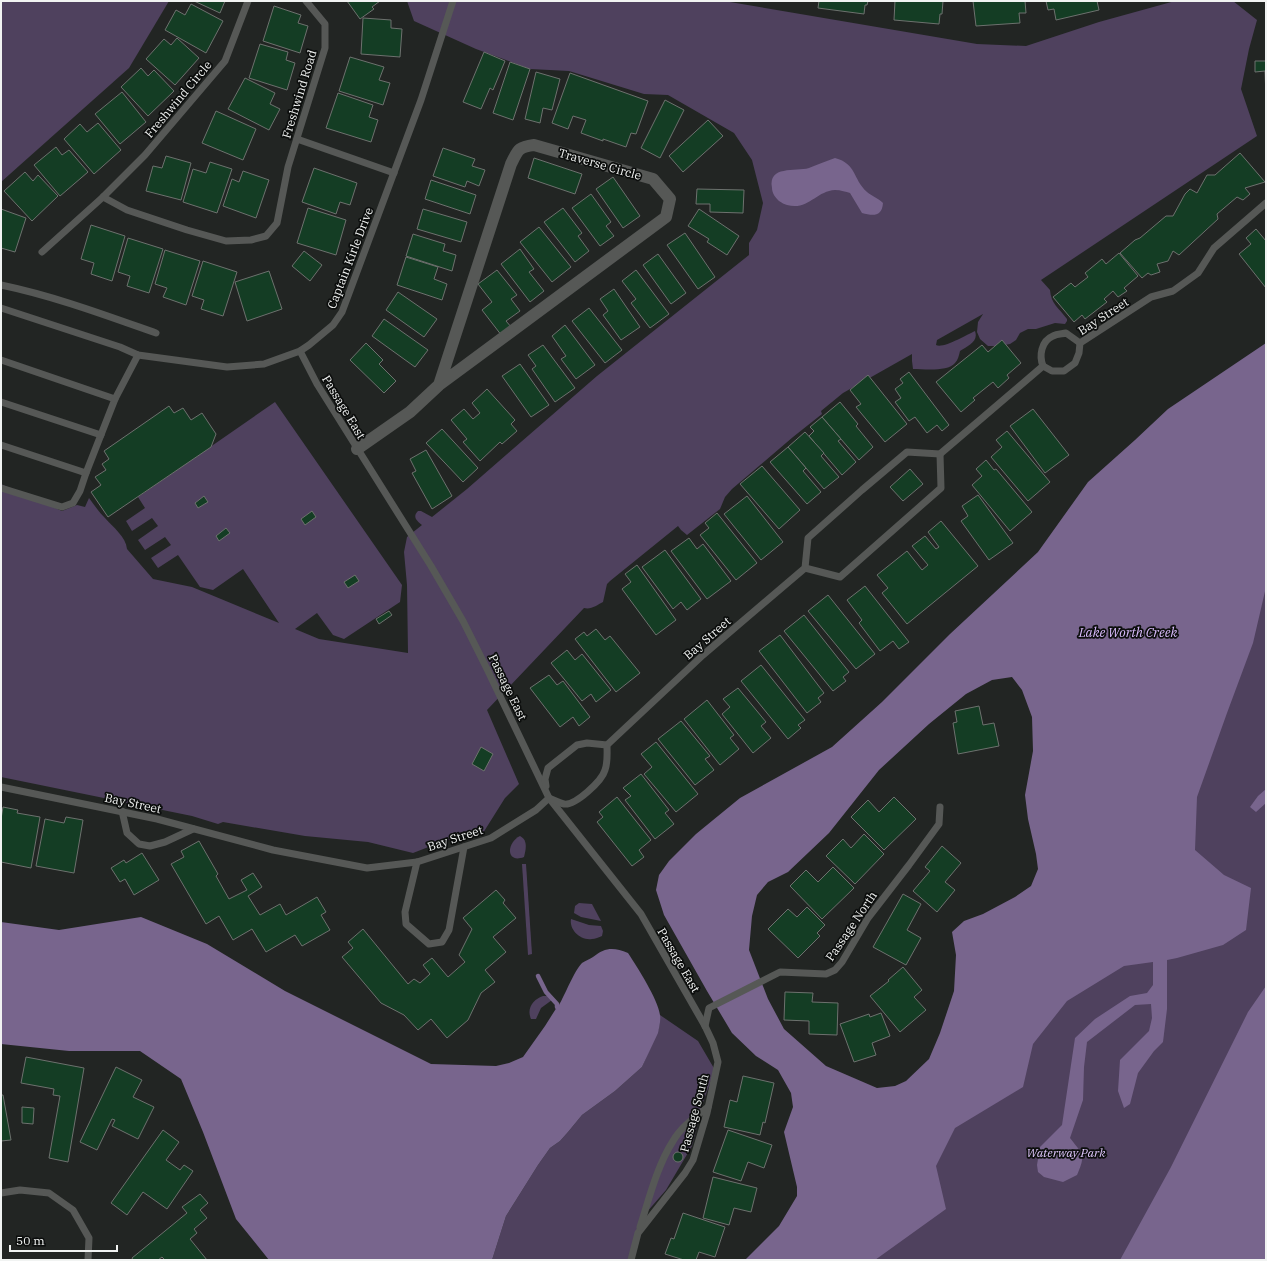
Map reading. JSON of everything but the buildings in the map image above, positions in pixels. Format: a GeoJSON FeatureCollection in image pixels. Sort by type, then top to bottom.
{"type":"FeatureCollection","features":[{"type":"Feature","properties":{"kind":"street","name":"Traverse Circle"},"geometry":{"type":"LineString","coordinates":[[357,449],[410,412],[439,385],[666,217],[670,198],[652,179],[534,145],[523,147],[517,152],[511,164],[439,385]]}},
{"type":"Feature","properties":{"kind":"lane","name":"Freshwind Circle"},"geometry":{"type":"LineString","coordinates":[[42,252],[103,197],[145,155],[225,61],[248,1]]}},
{"type":"Feature","properties":{"kind":"lane","name":"Freshwind Road"},"geometry":{"type":"LineString","coordinates":[[103,197],[127,210],[226,241],[251,240],[266,236],[277,223],[288,167],[325,48],[325,24],[306,1]]}},
{"type":"Feature","properties":{"kind":"lane","name":"Captain Kirle Drive"},"geometry":{"type":"LineString","coordinates":[[1,308],[120,347],[138,355],[227,367],[264,364],[300,351],[334,325],[342,312],[421,100],[453,1]]}},
{"type":"Feature","properties":{"kind":"lane"},"geometry":{"type":"LineString","coordinates":[[297,139],[394,173]]}},
{"type":"Feature","properties":{"kind":"lane","name":"Bay Street"},"geometry":{"type":"LineString","coordinates":[[1043,366],[1052,371],[1064,371],[1075,363],[1080,353],[1080,343],[1151,297],[1173,291],[1198,273],[1214,248],[1266,203]]}},
{"type":"Feature","properties":{"kind":"lane"},"geometry":{"type":"LineString","coordinates":[[1,285],[22,289],[57,299],[156,333]]}},
{"type":"Feature","properties":{"kind":"lane"},"geometry":{"type":"LineString","coordinates":[[940,454],[941,488],[840,577],[805,568],[808,538],[907,452],[940,454],[1043,366],[1041,360],[1042,351],[1046,341],[1052,336],[1066,333],[1080,343]]}},
{"type":"Feature","properties":{"kind":"lane","name":"Passage East"},"geometry":{"type":"LineString","coordinates":[[300,351],[317,384],[431,566],[463,621],[549,798],[641,914],[705,1026]]}},
{"type":"Feature","properties":{"kind":"lane"},"geometry":{"type":"LineString","coordinates":[[1,488],[62,507],[72,504],[80,491],[115,399],[138,355]]}},
{"type":"Feature","properties":{"kind":"lane"},"geometry":{"type":"LineString","coordinates":[[1,360],[115,399]]}},
{"type":"Feature","properties":{"kind":"lane"},"geometry":{"type":"LineString","coordinates":[[1,402],[101,436]]}},
{"type":"Feature","properties":{"kind":"lane"},"geometry":{"type":"LineString","coordinates":[[1,444],[86,472]]}},
{"type":"Feature","properties":{"kind":"lane","name":"Bay Street"},"geometry":{"type":"LineString","coordinates":[[607,745],[704,655],[805,568]]}},
{"type":"Feature","properties":{"kind":"lane"},"geometry":{"type":"LineString","coordinates":[[586,743],[607,745],[605,771],[597,782],[577,801],[564,804],[549,798],[545,779],[548,768],[577,745],[586,743]]}},
{"type":"Feature","properties":{"kind":"lane","name":"Bay Street"},"geometry":{"type":"LineString","coordinates":[[1,787],[122,811],[274,850],[367,868],[417,862],[491,838],[536,810],[549,798]]}},
{"type":"Feature","properties":{"kind":"lane","name":"Passage North"},"geometry":{"type":"LineString","coordinates":[[705,1026],[709,1008],[780,972],[826,974],[835,970],[842,962],[868,918],[939,824],[940,807]]}},
{"type":"Feature","properties":{"kind":"lane"},"geometry":{"type":"LineString","coordinates":[[122,811],[127,833],[139,844],[150,846],[165,842],[193,828]]}},
{"type":"Feature","properties":{"kind":"lane"},"geometry":{"type":"LineString","coordinates":[[417,862],[405,912],[406,924],[429,944],[442,942],[449,930],[464,847]]}},
{"type":"Feature","properties":{"kind":"lane","name":"Passage South"},"geometry":{"type":"LineString","coordinates":[[631,1260],[638,1233],[690,1166],[695,1154],[708,1107],[718,1062],[713,1043],[705,1026]]}},
{"type":"Feature","properties":{"kind":"lane"},"geometry":{"type":"LineString","coordinates":[[638,1233],[662,1164],[673,1140],[686,1125],[708,1107]]}},
{"type":"Feature","properties":{"kind":"lane"},"geometry":{"type":"LineString","coordinates":[[1,1193],[20,1190],[49,1193],[73,1210],[89,1238],[88,1260]]}},
{"type":"Feature","properties":{"kind":"green space"},"geometry":{"type":"Polygon","coordinates":[[[1,1],[169,1],[129,68],[1,182],[1,1]]]}},
{"type":"Feature","properties":{"kind":"green space"},"geometry":{"type":"Polygon","coordinates":[[[407,1],[724,1],[977,44],[1026,46],[1099,22],[1175,1],[1233,1],[1257,20],[1249,49],[1241,89],[1257,136],[1041,280],[1050,290],[1052,299],[1056,306],[1067,319],[1065,324],[1055,323],[1036,329],[1028,329],[1020,333],[1016,340],[1010,344],[988,346],[980,339],[977,332],[978,322],[983,314],[937,340],[936,345],[944,345],[975,331],[976,335],[974,341],[960,351],[957,360],[952,366],[942,369],[913,369],[912,354],[843,393],[821,411],[822,414],[732,489],[725,497],[720,509],[687,535],[678,526],[610,581],[607,584],[603,602],[592,608],[584,608],[487,710],[519,784],[505,798],[483,833],[444,841],[413,853],[368,842],[305,836],[223,822],[218,824],[192,816],[1,777],[1,484],[62,511],[77,505],[85,507],[89,498],[119,532],[127,549],[153,579],[192,587],[279,623],[243,569],[213,590],[200,587],[178,555],[158,568],[151,558],[171,545],[165,537],[145,550],[138,540],[158,526],[152,518],[132,531],[126,521],[145,508],[138,497],[275,402],[402,585],[400,602],[344,639],[333,635],[317,613],[295,629],[319,639],[408,653],[407,585],[404,552],[407,537],[422,525],[415,517],[416,513],[421,511],[432,517],[467,489],[597,376],[749,255],[749,243],[757,230],[763,203],[752,160],[734,133],[668,95],[644,94],[569,71],[530,69],[476,49],[414,21],[407,1]]]}},
{"type":"Feature","properties":{"kind":"green space","name":"Waterway Park"},"geometry":{"type":"Polygon","coordinates":[[[1266,358],[1266,1016],[1130,1260],[856,1260],[878,1234],[1266,358]]]}},
{"type":"Feature","properties":{"kind":"green space"},"geometry":{"type":"Polygon","coordinates":[[[520,836],[525,842],[526,848],[524,857],[514,858],[511,855],[510,848],[515,839],[520,836]]]}},
{"type":"Feature","properties":{"kind":"green space"},"geometry":{"type":"Polygon","coordinates":[[[522,864],[526,864],[532,954],[528,955],[522,864]]]}},
{"type":"Feature","properties":{"kind":"green space"},"geometry":{"type":"Polygon","coordinates":[[[579,903],[592,904],[601,921],[581,917],[574,913],[575,906],[579,903]]]}},
{"type":"Feature","properties":{"kind":"green space"},"geometry":{"type":"Polygon","coordinates":[[[571,919],[589,925],[601,926],[603,931],[602,936],[594,939],[588,939],[580,936],[574,931],[571,919]]]}},
{"type":"Feature","properties":{"kind":"green space"},"geometry":{"type":"Polygon","coordinates":[[[543,996],[551,996],[552,1000],[541,1008],[536,1019],[531,1019],[530,1008],[532,1004],[543,996]]]}},
{"type":"Feature","properties":{"kind":"green space"},"geometry":{"type":"Polygon","coordinates":[[[660,1015],[698,1041],[715,1070],[703,1102],[692,1146],[666,1190],[646,1213],[628,1260],[492,1260],[506,1216],[538,1165],[550,1148],[560,1141],[582,1115],[615,1091],[642,1067],[659,1028],[660,1015]]]}},
{"type":"Feature","properties":{"kind":"water"},"geometry":{"type":"Polygon","coordinates":[[[835,158],[847,164],[862,187],[883,203],[879,213],[870,215],[862,213],[850,193],[839,190],[828,191],[806,203],[794,206],[782,203],[774,195],[772,190],[772,181],[774,176],[778,173],[809,168],[835,158]]]}},
{"type":"Feature","properties":{"kind":"water","name":"Lake Worth Creek"},"geometry":{"type":"Polygon","coordinates":[[[1266,343],[1266,587],[1253,643],[1197,797],[1195,850],[1224,875],[1251,888],[1246,930],[1223,945],[1167,960],[1167,1009],[1163,1042],[1154,1051],[1138,1073],[1130,1104],[1124,1108],[1118,1091],[1120,1060],[1149,1031],[1152,1018],[1151,1004],[1135,1005],[1087,1042],[1084,1067],[1083,1100],[1070,1138],[1082,1155],[1082,1163],[1077,1175],[1063,1182],[1044,1177],[1038,1172],[1037,1165],[1040,1147],[1062,1125],[1075,1038],[1095,1019],[1130,996],[1147,993],[1153,985],[1153,962],[1124,966],[1067,1001],[1033,1044],[1023,1087],[955,1128],[936,1166],[946,1209],[875,1260],[745,1260],[779,1226],[797,1196],[797,1187],[784,1132],[793,1107],[791,1093],[778,1070],[756,1056],[732,1033],[664,915],[656,890],[659,875],[669,861],[696,834],[740,798],[832,747],[882,702],[950,634],[1038,552],[1088,482],[1168,409],[1266,343]],[[1012,677],[992,680],[966,694],[929,724],[879,770],[829,833],[788,872],[768,882],[757,895],[752,916],[749,950],[768,999],[784,1029],[826,1066],[877,1088],[895,1086],[906,1081],[929,1059],[940,1033],[954,991],[956,955],[952,932],[964,921],[983,914],[1015,897],[1031,886],[1038,869],[1025,795],[1033,751],[1032,717],[1022,690],[1012,677]]]}},
{"type":"Feature","properties":{"kind":"water"},"geometry":{"type":"Polygon","coordinates":[[[1266,789],[1266,803],[1256,812],[1250,807],[1258,796],[1266,789]]]}},
{"type":"Feature","properties":{"kind":"water"},"geometry":{"type":"Polygon","coordinates":[[[141,917],[207,944],[285,991],[431,1064],[496,1066],[509,1063],[523,1057],[559,1005],[582,963],[602,951],[610,949],[628,953],[647,983],[660,1015],[658,1033],[642,1067],[615,1091],[582,1115],[560,1141],[550,1148],[506,1216],[492,1260],[269,1260],[236,1219],[181,1079],[140,1051],[69,1051],[1,1044],[1,922],[59,930],[141,917]]]}},
{"type":"Feature","properties":{"kind":"water"},"geometry":{"type":"Polygon","coordinates":[[[1266,986],[1266,1260],[1120,1260],[1171,1167],[1248,1012],[1266,986]]]}},
{"type":"Feature","properties":{"kind":"waterway"},"geometry":{"type":"LineString","coordinates":[[538,976],[546,992],[557,1004],[557,1007]]}}]}
